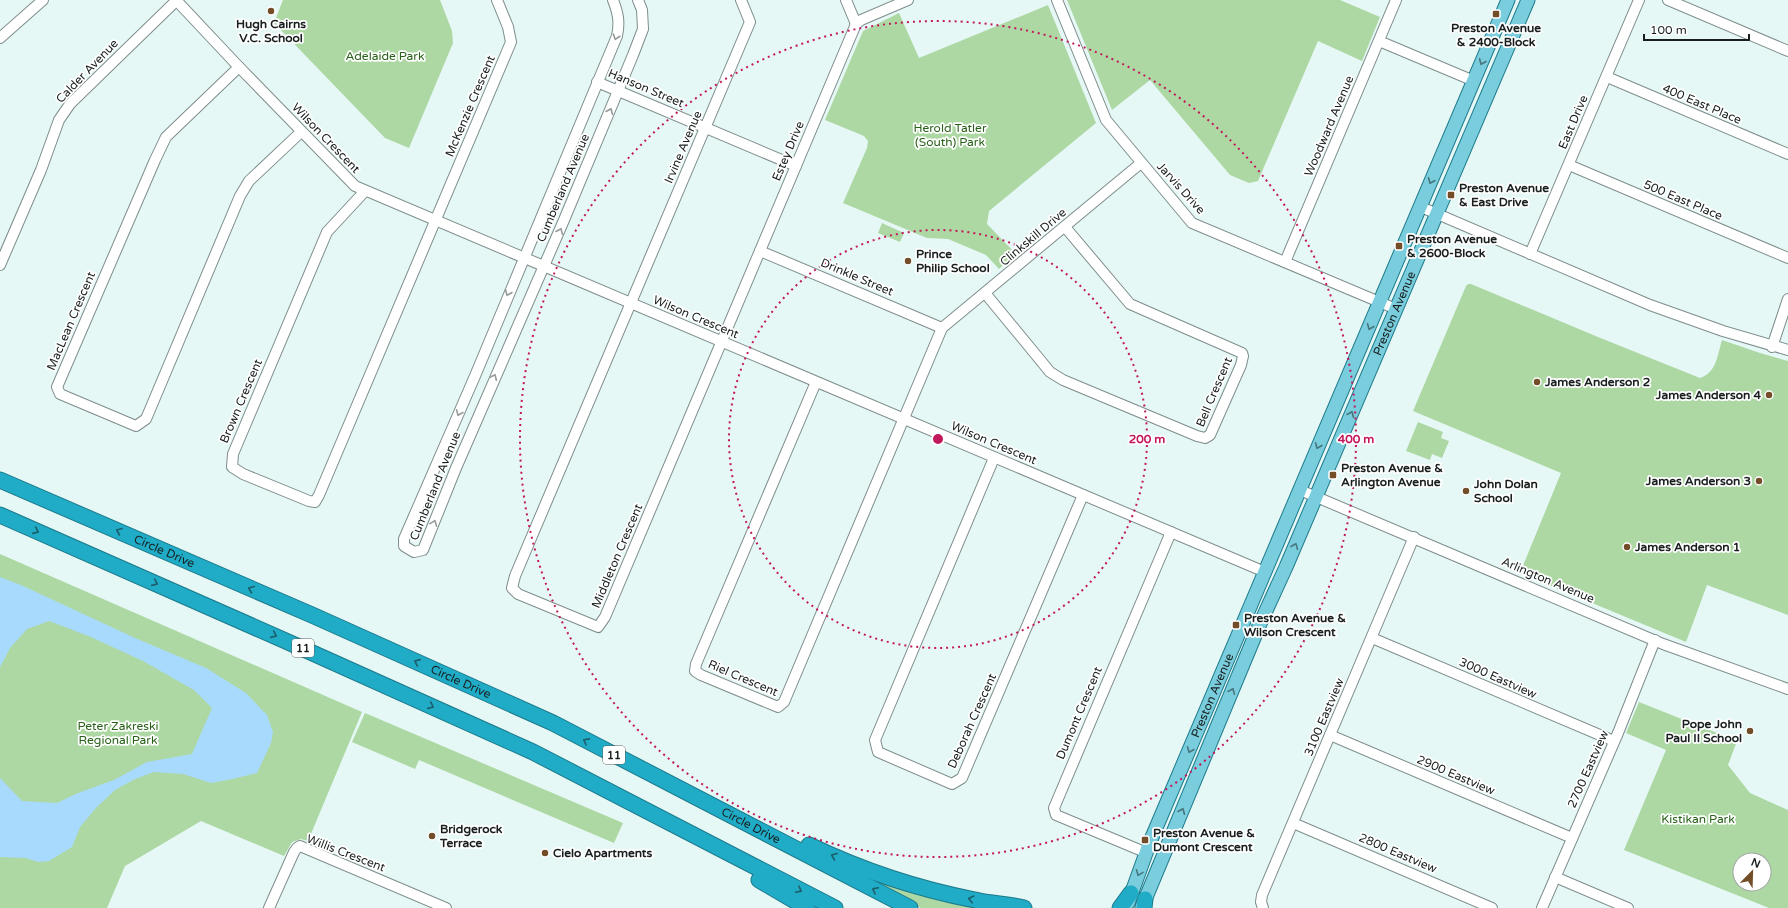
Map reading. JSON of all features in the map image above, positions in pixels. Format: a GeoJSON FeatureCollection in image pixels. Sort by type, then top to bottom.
{"type":"FeatureCollection","features":[{"type":"Feature","properties":{"kind":"highway","name":"Circle Drive"},"geometry":{"type":"LineString","coordinates":[[0,480],[357,635],[553,723],[910,908]]}},
{"type":"Feature","properties":{"kind":"highway","name":"11"},"geometry":{"type":"LineString","coordinates":[[0,515],[526,749],[834,908]]}},
{"type":"Feature","properties":{"kind":"highway"},"geometry":{"type":"LineString","coordinates":[[613,755],[817,849],[882,876],[912,885],[976,900],[1024,908]]}},
{"type":"Feature","properties":{"kind":"highway"},"geometry":{"type":"LineString","coordinates":[[603,788],[807,908]]}},
{"type":"Feature","properties":{"kind":"highway"},"geometry":{"type":"LineString","coordinates":[[1120,908],[1140,902]]}},
{"type":"Feature","properties":{"kind":"main road","name":"Preston Avenue"},"geometry":{"type":"LineString","coordinates":[[1140,902],[1147,852],[1508,0]]}},
{"type":"Feature","properties":{"kind":"main road","name":"Preston Avenue"},"geometry":{"type":"LineString","coordinates":[[1126,908],[1140,902],[1162,859],[1259,626],[1286,567],[1528,0]]}},
{"type":"Feature","properties":{"kind":"main road"},"geometry":{"type":"LineString","coordinates":[[1265,572],[1286,567]]}},
{"type":"Feature","properties":{"kind":"main road","name":"Preston Avenue"},"geometry":{"type":"LineString","coordinates":[[1259,626],[1259,614],[1269,578],[1265,572]]}},
{"type":"Feature","properties":{"kind":"main road","name":"Preston Avenue"},"geometry":{"type":"LineString","coordinates":[[1161,819],[1155,853],[1162,859]]}},
{"type":"Feature","properties":{"kind":"street"},"geometry":{"type":"LineString","coordinates":[[0,38],[43,0]]}},
{"type":"Feature","properties":{"kind":"street","name":"Wilson Crescent"},"geometry":{"type":"LineString","coordinates":[[176,0],[351,184],[1265,572]]}},
{"type":"Feature","properties":{"kind":"street","name":"Calder Avenue"},"geometry":{"type":"LineString","coordinates":[[0,264],[41,170],[60,120],[70,104],[176,0]]}},
{"type":"Feature","properties":{"kind":"street","name":"McKenzie Crescent"},"geometry":{"type":"LineString","coordinates":[[436,221],[511,42],[508,27],[497,0]]}},
{"type":"Feature","properties":{"kind":"street","name":"Cumberland Avenue"},"geometry":{"type":"LineString","coordinates":[[613,0],[618,12],[619,23],[617,36],[523,257],[482,359],[404,540],[404,546],[414,552],[424,550],[482,406],[544,267],[618,91],[643,29],[642,10],[638,0]]}},
{"type":"Feature","properties":{"kind":"street","name":"Irvine Avenue"},"geometry":{"type":"LineString","coordinates":[[630,303],[750,22],[741,0]]}},
{"type":"Feature","properties":{"kind":"street"},"geometry":{"type":"LineString","coordinates":[[846,0],[856,24],[861,20],[908,0]]}},
{"type":"Feature","properties":{"kind":"street","name":"Jarvis Drive"},"geometry":{"type":"LineString","coordinates":[[1057,0],[1106,120],[1192,223],[1396,309]]}},
{"type":"Feature","properties":{"kind":"street","name":"Woodward Avenue"},"geometry":{"type":"LineString","coordinates":[[1285,262],[1396,0]]}},
{"type":"Feature","properties":{"kind":"street","name":"East Drive"},"geometry":{"type":"LineString","coordinates":[[1530,254],[1639,0]]}},
{"type":"Feature","properties":{"kind":"street"},"geometry":{"type":"LineString","coordinates":[[1668,0],[1788,51]]}},
{"type":"Feature","properties":{"kind":"street","name":"Estey Drive"},"geometry":{"type":"LineString","coordinates":[[721,342],[856,24]]}},
{"type":"Feature","properties":{"kind":"street"},"geometry":{"type":"LineString","coordinates":[[1379,41],[1474,81]]}},
{"type":"Feature","properties":{"kind":"street","name":"MacLean Crescent"},"geometry":{"type":"LineString","coordinates":[[239,67],[166,137],[151,167],[57,387],[60,394],[136,426],[146,419],[240,196],[249,181],[301,132]]}},
{"type":"Feature","properties":{"kind":"street","name":"400 East Place"},"geometry":{"type":"LineString","coordinates":[[1606,77],[1788,154]]}},
{"type":"Feature","properties":{"kind":"street","name":"Hanson Street"},"geometry":{"type":"LineString","coordinates":[[597,82],[796,166]]}},
{"type":"Feature","properties":{"kind":"street","name":"Clinkskill Drive"},"geometry":{"type":"LineString","coordinates":[[904,419],[942,328],[1141,163]]}},
{"type":"Feature","properties":{"kind":"street","name":"500 East Place"},"geometry":{"type":"LineString","coordinates":[[1569,165],[1788,258]]}},
{"type":"Feature","properties":{"kind":"street","name":"Brown Crescent"},"geometry":{"type":"LineString","coordinates":[[365,191],[327,232],[233,454],[232,467],[243,474],[301,498],[315,502],[436,221]]}},
{"type":"Feature","properties":{"kind":"street"},"geometry":{"type":"LineString","coordinates":[[1420,207],[1650,305],[1772,347],[1788,350]]}},
{"type":"Feature","properties":{"kind":"street","name":"Bell Crescent"},"geometry":{"type":"LineString","coordinates":[[985,293],[1050,372],[1063,380],[1201,438],[1210,435],[1242,365],[1242,353],[1130,304],[1065,227]]}},
{"type":"Feature","properties":{"kind":"street","name":"Drinkle Street"},"geometry":{"type":"LineString","coordinates":[[760,251],[942,328]]}},
{"type":"Feature","properties":{"kind":"street"},"geometry":{"type":"LineString","coordinates":[[1772,347],[1788,299]]}},
{"type":"Feature","properties":{"kind":"street","name":"Middleton Crescent"},"geometry":{"type":"LineString","coordinates":[[630,303],[515,576],[512,588],[518,594],[589,625],[598,628],[606,617],[721,342]]}},
{"type":"Feature","properties":{"kind":"street","name":"Riel Crescent"},"geometry":{"type":"LineString","coordinates":[[816,382],[696,664],[695,671],[701,675],[778,708],[784,702],[904,419]]}},
{"type":"Feature","properties":{"kind":"street","name":"Deborah Crescent"},"geometry":{"type":"LineString","coordinates":[[994,458],[875,740],[878,752],[952,784],[962,778],[1082,495]]}},
{"type":"Feature","properties":{"kind":"street","name":"Arlington Avenue"},"geometry":{"type":"LineString","coordinates":[[1300,490],[1655,640],[1788,689]]}},
{"type":"Feature","properties":{"kind":"street","name":"Dumont Crescent"},"geometry":{"type":"LineString","coordinates":[[1147,852],[1056,814],[1054,808],[1170,532]]}},
{"type":"Feature","properties":{"kind":"street","name":"3100 Eastview"},"geometry":{"type":"LineString","coordinates":[[1263,908],[1261,902],[1262,895],[1414,537]]}},
{"type":"Feature","properties":{"kind":"street","name":"3000 Eastview"},"geometry":{"type":"LineString","coordinates":[[1372,638],[1614,742]]}},
{"type":"Feature","properties":{"kind":"street","name":"2700 Eastview"},"geometry":{"type":"LineString","coordinates":[[1542,908],[1614,742],[1655,640]]}},
{"type":"Feature","properties":{"kind":"street","name":"2900 Eastview"},"geometry":{"type":"LineString","coordinates":[[1330,735],[1572,838]]}},
{"type":"Feature","properties":{"kind":"street","name":"2800 Eastview"},"geometry":{"type":"LineString","coordinates":[[1293,823],[1492,908]]}},
{"type":"Feature","properties":{"kind":"street","name":"Willis Crescent"},"geometry":{"type":"LineString","coordinates":[[269,908],[294,852],[300,846],[446,908]]}},
{"type":"Feature","properties":{"kind":"street"},"geometry":{"type":"LineString","coordinates":[[1555,877],[1628,908]]}},
{"type":"Feature","properties":{"kind":"green space","name":"Adelaide Park"},"geometry":{"type":"Polygon","coordinates":[[[283,0],[440,0],[452,31],[453,43],[409,148],[385,138],[274,23],[283,0]]]}},
{"type":"Feature","properties":{"kind":"green space"},"geometry":{"type":"Polygon","coordinates":[[[1067,0],[1340,0],[1380,17],[1362,61],[1318,41],[1258,181],[1249,183],[1230,175],[1150,80],[1112,110],[1067,0]]]}},
{"type":"Feature","properties":{"kind":"green space","name":"Herold Tatler (South) Park"},"geometry":{"type":"Polygon","coordinates":[[[1048,5],[1096,123],[989,211],[987,224],[1016,254],[999,269],[986,255],[948,239],[927,238],[843,203],[867,148],[868,141],[864,136],[825,120],[863,31],[899,13],[919,58],[1048,5]]]}},
{"type":"Feature","properties":{"kind":"green space"},"geometry":{"type":"Polygon","coordinates":[[[882,223],[904,233],[900,242],[878,233],[882,223]]]}},
{"type":"Feature","properties":{"kind":"green space"},"geometry":{"type":"Polygon","coordinates":[[[1468,284],[1700,378],[1710,372],[1716,363],[1722,340],[1788,361],[1788,615],[1707,585],[1686,642],[1520,573],[1561,473],[1413,411],[1468,284]]]}},
{"type":"Feature","properties":{"kind":"green space"},"geometry":{"type":"Polygon","coordinates":[[[1418,422],[1443,432],[1441,438],[1449,441],[1442,458],[1432,454],[1430,460],[1406,451],[1418,422]]]}},
{"type":"Feature","properties":{"kind":"green space","name":"Peter Zakreski Regional Park"},"geometry":{"type":"Polygon","coordinates":[[[0,554],[362,712],[308,841],[301,839],[292,842],[284,856],[201,821],[125,866],[107,908],[0,908],[0,554]]]}},
{"type":"Feature","properties":{"kind":"green space","name":"Kistikan Park"},"geometry":{"type":"Polygon","coordinates":[[[1639,702],[1737,741],[1728,765],[1750,793],[1788,810],[1788,908],[1769,908],[1624,850],[1666,750],[1626,733],[1639,702]]]}},
{"type":"Feature","properties":{"kind":"green space"},"geometry":{"type":"Polygon","coordinates":[[[365,713],[623,823],[614,843],[419,760],[415,769],[352,742],[365,713]]]}},
{"type":"Feature","properties":{"kind":"green space"},"geometry":{"type":"Polygon","coordinates":[[[845,868],[989,908],[921,908],[868,883],[845,868]]]}},
{"type":"Feature","properties":{"kind":"water"},"geometry":{"type":"Polygon","coordinates":[[[0,577],[23,586],[135,638],[206,668],[246,693],[267,715],[273,732],[271,743],[257,773],[211,783],[183,774],[154,772],[135,779],[115,790],[96,808],[80,827],[72,847],[49,861],[39,862],[25,858],[0,857],[0,778],[22,801],[57,803],[78,793],[114,780],[147,762],[192,754],[212,708],[194,690],[143,661],[91,637],[49,621],[27,629],[10,648],[0,667],[0,577]]]}},
{"type":"Feature","properties":{"kind":"place","name":"Hugh Cairns V.C. School"},"geometry":{"type":"Point","coordinates":[271,11]}},
{"type":"Feature","properties":{"kind":"place","name":"Preston Avenue & 2400-Block"},"geometry":{"type":"Point","coordinates":[1496,14]}},
{"type":"Feature","properties":{"kind":"place","name":"Preston Avenue & East Drive"},"geometry":{"type":"Point","coordinates":[1451,195]}},
{"type":"Feature","properties":{"kind":"place","name":"Preston Avenue & 2600-Block"},"geometry":{"type":"Point","coordinates":[1399,246]}},
{"type":"Feature","properties":{"kind":"place","name":"Prince Philip School"},"geometry":{"type":"Point","coordinates":[908,261]}},
{"type":"Feature","properties":{"kind":"place","name":"James Anderson 2"},"geometry":{"type":"Point","coordinates":[1537,382]}},
{"type":"Feature","properties":{"kind":"place","name":"James Anderson 4"},"geometry":{"type":"Point","coordinates":[1769,395]}},
{"type":"Feature","properties":{"kind":"place","name":"Preston Avenue & Arlington Avenue"},"geometry":{"type":"Point","coordinates":[1333,475]}},
{"type":"Feature","properties":{"kind":"place","name":"James Anderson 3"},"geometry":{"type":"Point","coordinates":[1759,481]}},
{"type":"Feature","properties":{"kind":"place","name":"John Dolan School"},"geometry":{"type":"Point","coordinates":[1466,491]}},
{"type":"Feature","properties":{"kind":"place","name":"James Anderson 1"},"geometry":{"type":"Point","coordinates":[1627,547]}},
{"type":"Feature","properties":{"kind":"place","name":"Preston Avenue & Wilson Crescent"},"geometry":{"type":"Point","coordinates":[1236,625]}},
{"type":"Feature","properties":{"kind":"place","name":"Pope John Paul II School"},"geometry":{"type":"Point","coordinates":[1750,731]}},
{"type":"Feature","properties":{"kind":"place","name":"Bridgerock Terrace"},"geometry":{"type":"Point","coordinates":[432,836]}},
{"type":"Feature","properties":{"kind":"place","name":"Preston Avenue & Dumont Crescent"},"geometry":{"type":"Point","coordinates":[1145,840]}},
{"type":"Feature","properties":{"kind":"place","name":"Cielo Apartments"},"geometry":{"type":"Point","coordinates":[545,853]}}]}
